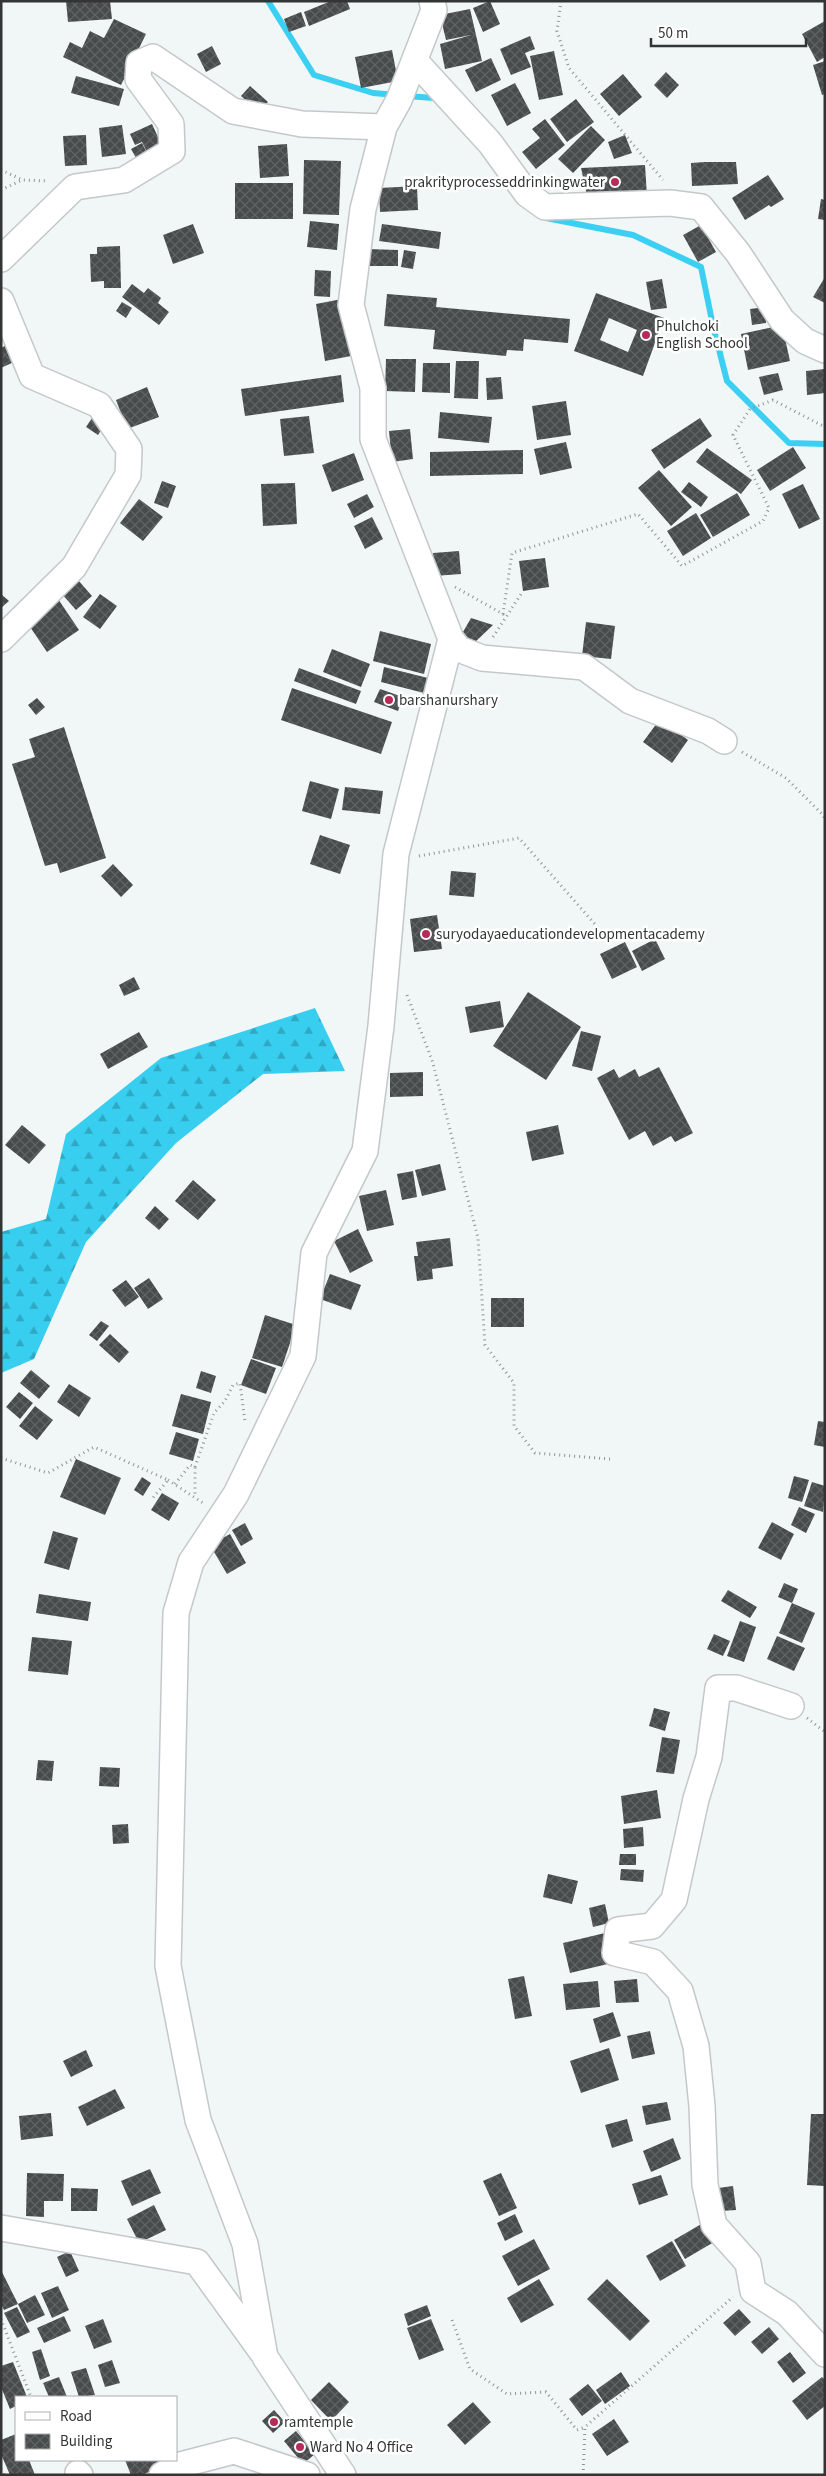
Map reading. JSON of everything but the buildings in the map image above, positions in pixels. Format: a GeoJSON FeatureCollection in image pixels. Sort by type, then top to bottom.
{"type":"FeatureCollection","features":[{"type":"Feature","properties":{"kind":"street"},"geometry":{"type":"LineString","coordinates":[[432,1],[434,10],[412,69],[399,100],[384,127],[362,209],[351,305],[373,388],[373,439],[430,587],[451,639],[459,649],[490,660],[584,667],[630,701],[708,731],[724,741]]}},
{"type":"Feature","properties":{"kind":"street"},"geometry":{"type":"LineString","coordinates":[[1,259],[75,187],[124,180],[172,151],[170,124],[138,79],[139,62],[153,57],[233,111],[302,124],[384,127]]}},
{"type":"Feature","properties":{"kind":"street"},"geometry":{"type":"LineString","coordinates":[[412,69],[490,143],[527,194],[545,207],[682,204],[701,207],[738,253],[782,320],[804,341],[825,350]]}},
{"type":"Feature","properties":{"kind":"street"},"geometry":{"type":"LineString","coordinates":[[1,301],[32,376],[99,405],[129,449],[128,475],[74,567],[1,639]]}},
{"type":"Feature","properties":{"kind":"street"},"geometry":{"type":"LineString","coordinates":[[266,2357],[245,2244],[198,2120],[168,1966],[176,1613],[191,1562],[236,1494],[303,1356],[314,1253],[365,1151],[399,842],[451,639]]}},
{"type":"Feature","properties":{"kind":"street"},"geometry":{"type":"LineString","coordinates":[[791,1706],[736,1688],[718,1688],[708,1757],[696,1799],[674,1900],[652,1926],[618,1930],[615,1953],[653,1962],[680,1991],[696,2046],[702,2106],[705,2185],[714,2225],[748,2263],[753,2291],[787,2313],[825,2354]]}},
{"type":"Feature","properties":{"kind":"street"},"geometry":{"type":"LineString","coordinates":[[1,2228],[197,2262],[266,2357],[343,2475]]}},
{"type":"Feature","properties":{"kind":"street"},"geometry":{"type":"LineString","coordinates":[[162,2475],[180,2465],[234,2451],[307,2475]]}},
{"type":"Feature","properties":{"kind":"path"},"geometry":{"type":"LineString","coordinates":[[561,1],[557,31],[569,68],[642,152],[682,204]]}},
{"type":"Feature","properties":{"kind":"path"},"geometry":{"type":"LineString","coordinates":[[1,170],[23,180],[65,182],[75,187]]}},
{"type":"Feature","properties":{"kind":"path"},"geometry":{"type":"LineString","coordinates":[[1,190],[23,180]]}},
{"type":"Feature","properties":{"kind":"path"},"geometry":{"type":"LineString","coordinates":[[430,587],[451,585],[503,614],[512,553],[638,514],[682,566],[763,521],[769,508],[733,435],[750,409],[773,400],[825,427]]}},
{"type":"Feature","properties":{"kind":"path"},"geometry":{"type":"LineString","coordinates":[[472,654],[487,646],[523,591]]}},
{"type":"Feature","properties":{"kind":"path"},"geometry":{"type":"LineString","coordinates":[[724,741],[786,778],[823,815],[825,820]]}},
{"type":"Feature","properties":{"kind":"path"},"geometry":{"type":"LineString","coordinates":[[399,842],[416,857],[519,838],[608,939]]}},
{"type":"Feature","properties":{"kind":"path"},"geometry":{"type":"LineString","coordinates":[[385,976],[403,985],[432,1060],[478,1238],[485,1345],[514,1383],[514,1426],[535,1453],[610,1459]]}},
{"type":"Feature","properties":{"kind":"path"},"geometry":{"type":"LineString","coordinates":[[196,1498],[195,1467],[214,1413],[225,1401],[233,1384],[240,1383],[245,1423]]}},
{"type":"Feature","properties":{"kind":"path"},"geometry":{"type":"LineString","coordinates":[[1,1458],[48,1473],[94,1447],[168,1480],[222,1515]]}},
{"type":"Feature","properties":{"kind":"path"},"geometry":{"type":"LineString","coordinates":[[175,1484],[190,1465],[195,1467]]}},
{"type":"Feature","properties":{"kind":"path"},"geometry":{"type":"LineString","coordinates":[[151,1500],[168,1480]]}},
{"type":"Feature","properties":{"kind":"path"},"geometry":{"type":"LineString","coordinates":[[452,2320],[470,2369],[506,2394],[546,2392],[577,2430],[585,2428],[742,2289],[752,2284]]}},
{"type":"Feature","properties":{"kind":"path"},"geometry":{"type":"LineString","coordinates":[[1,2319],[31,2396]]}},
{"type":"Feature","properties":{"kind":"path"},"geometry":{"type":"LineString","coordinates":[[583,2475],[585,2428]]}},
{"type":"Feature","properties":{"kind":"path"},"geometry":{"type":"LineString","coordinates":[[1,2469],[4,2475]]}},
{"type":"Feature","properties":{"kind":"green space"},"geometry":{"type":"Polygon","coordinates":[[[315,1008],[345,1071],[263,1074],[176,1143],[86,1242],[34,1359],[1,1373],[1,1232],[46,1219],[66,1134],[161,1058],[315,1008]]]}},
{"type":"Feature","properties":{"kind":"waterway"},"geometry":{"type":"LineString","coordinates":[[268,1],[314,75],[373,93],[396,95]]}},
{"type":"Feature","properties":{"kind":"waterway"},"geometry":{"type":"LineString","coordinates":[[406,96],[434,98],[437,101]]}},
{"type":"Feature","properties":{"kind":"waterway"},"geometry":{"type":"LineString","coordinates":[[546,218],[633,235],[701,267],[727,381],[789,443],[825,444]]}},
{"type":"Feature","properties":{"kind":"place","name":"prakrityprocesseddrinkingwater"},"geometry":{"type":"Point","coordinates":[615,182]}},
{"type":"Feature","properties":{"kind":"place","name":"Phulchoki English School"},"geometry":{"type":"Point","coordinates":[646,335]}},
{"type":"Feature","properties":{"kind":"place","name":"barshanurshary"},"geometry":{"type":"Point","coordinates":[389,700]}},
{"type":"Feature","properties":{"kind":"place","name":"suryodayaeducationdevelopmentacademy"},"geometry":{"type":"Point","coordinates":[426,934]}},
{"type":"Feature","properties":{"kind":"place","name":"ramtemple"},"geometry":{"type":"Point","coordinates":[274,2422]}},
{"type":"Feature","properties":{"kind":"place","name":"Ward No 4 Office"},"geometry":{"type":"Point","coordinates":[300,2447]}}]}
